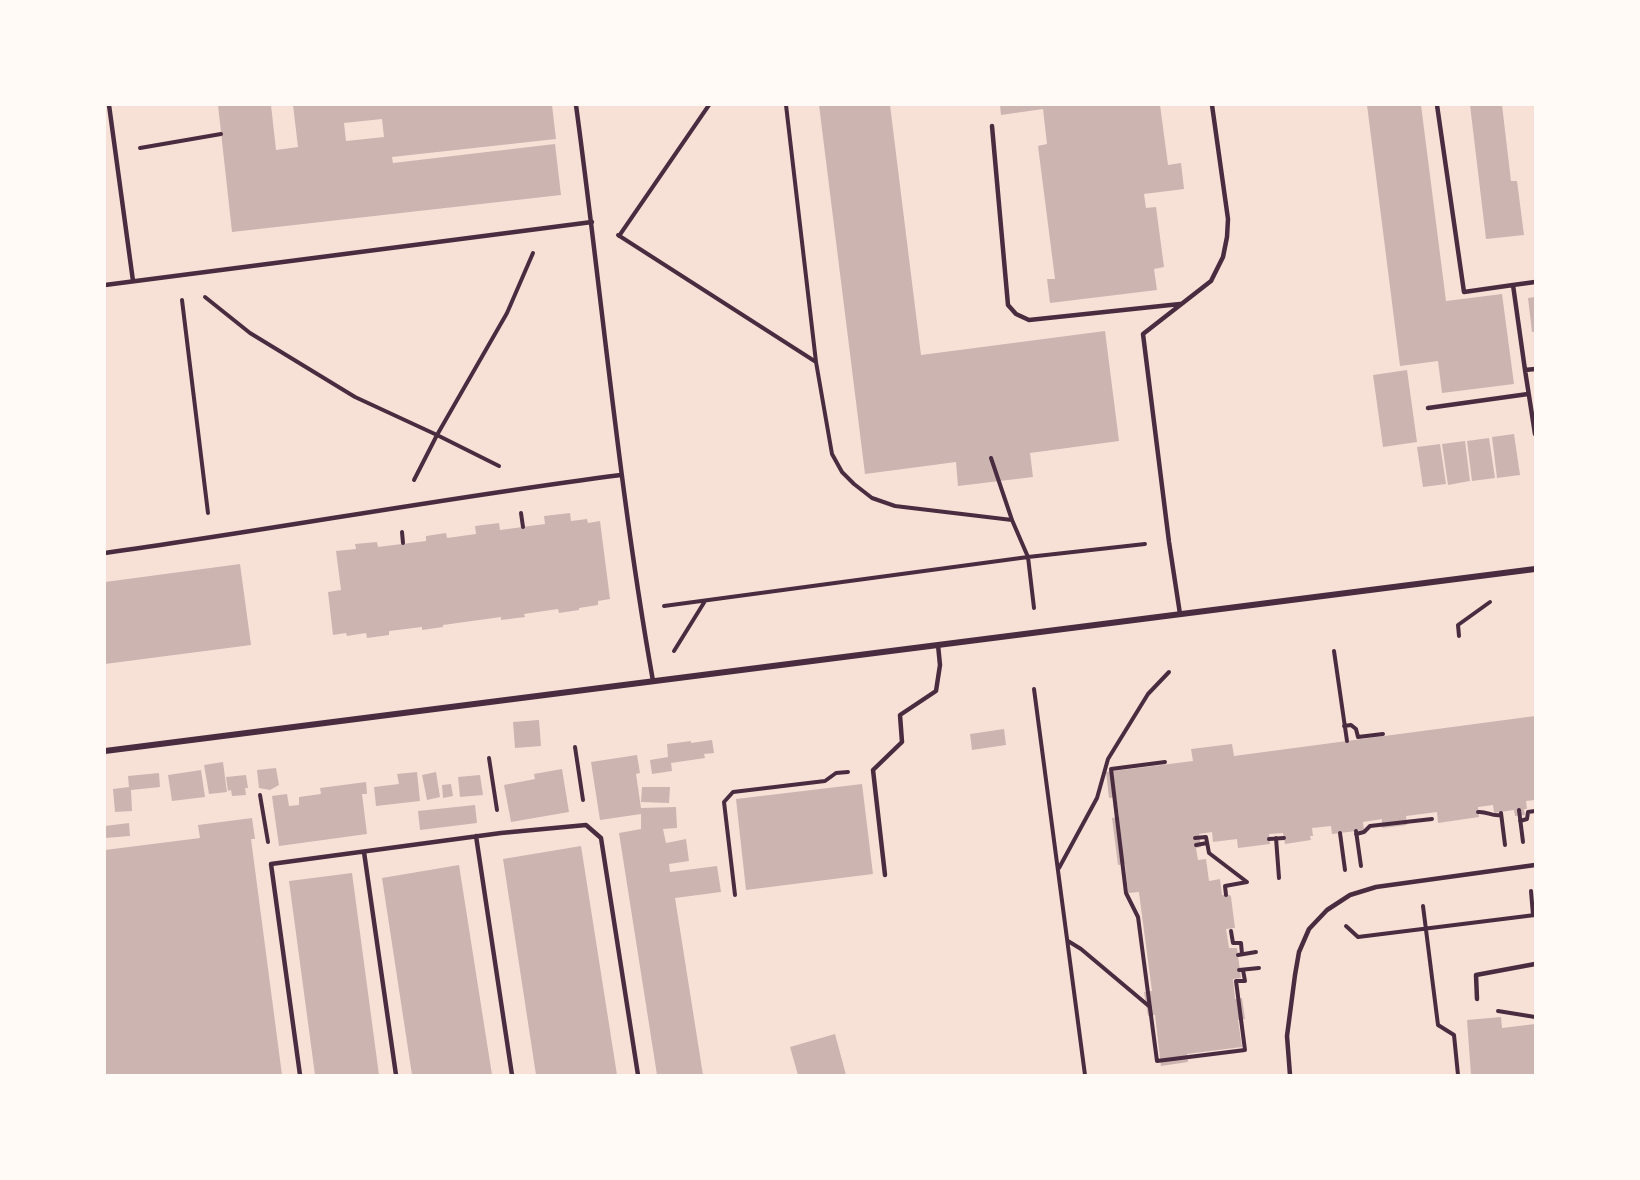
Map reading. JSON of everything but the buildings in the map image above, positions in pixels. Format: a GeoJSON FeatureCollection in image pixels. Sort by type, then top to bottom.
{"type":"FeatureCollection","features":[{"type":"Feature","properties":{"kind":"street"},"geometry":{"type":"LineString","coordinates":[[105,751],[1535,569]]}},
{"type":"Feature","properties":{"kind":"lane"},"geometry":{"type":"LineString","coordinates":[[109,105],[133,281]]}},
{"type":"Feature","properties":{"kind":"lane"},"geometry":{"type":"LineString","coordinates":[[576,105],[621,476],[653,681]]}},
{"type":"Feature","properties":{"kind":"lane"},"geometry":{"type":"LineString","coordinates":[[1180,614],[1168,542],[1143,334],[1211,281],[1223,257],[1228,219],[1212,105]]}},
{"type":"Feature","properties":{"kind":"lane"},"geometry":{"type":"LineString","coordinates":[[1437,105],[1464,292],[1535,282]]}},
{"type":"Feature","properties":{"kind":"lane"},"geometry":{"type":"LineString","coordinates":[[992,126],[1008,304],[1016,314],[1029,320],[1182,304]]}},
{"type":"Feature","properties":{"kind":"lane"},"geometry":{"type":"LineString","coordinates":[[105,285],[592,222]]}},
{"type":"Feature","properties":{"kind":"lane"},"geometry":{"type":"LineString","coordinates":[[1513,285],[1535,434]]}},
{"type":"Feature","properties":{"kind":"lane"},"geometry":{"type":"LineString","coordinates":[[1524,370],[1535,369]]}},
{"type":"Feature","properties":{"kind":"lane"},"geometry":{"type":"LineString","coordinates":[[1428,408],[1528,394]]}},
{"type":"Feature","properties":{"kind":"lane"},"geometry":{"type":"LineString","coordinates":[[105,553],[534,486],[621,476]]}},
{"type":"Feature","properties":{"kind":"lane"},"geometry":{"type":"LineString","coordinates":[[885,875],[873,770],[902,742],[900,715],[936,691],[940,665],[938,645]]}},
{"type":"Feature","properties":{"kind":"lane"},"geometry":{"type":"LineString","coordinates":[[300,1075],[271,864],[476,836],[586,825],[601,838],[638,1075]]}},
{"type":"Feature","properties":{"kind":"lane"},"geometry":{"type":"LineString","coordinates":[[476,836],[512,1075]]}},
{"type":"Feature","properties":{"kind":"lane"},"geometry":{"type":"LineString","coordinates":[[364,852],[396,1075]]}},
{"type":"Feature","properties":{"kind":"lane"},"geometry":{"type":"LineString","coordinates":[[1290,1075],[1287,1036],[1299,952],[1309,929],[1327,910],[1350,895],[1376,887],[1535,865]]}},
{"type":"Feature","properties":{"kind":"lane"},"geometry":{"type":"LineString","coordinates":[[1477,999],[1476,975],[1535,964]]}},
{"type":"Feature","properties":{"kind":"path"},"geometry":{"type":"LineString","coordinates":[[619,236],[709,105]]}},
{"type":"Feature","properties":{"kind":"path"},"geometry":{"type":"LineString","coordinates":[[786,105],[816,362],[832,454],[842,472],[872,498],[895,506],[1012,520]]}},
{"type":"Feature","properties":{"kind":"path"},"geometry":{"type":"LineString","coordinates":[[116,152],[221,134]]}},
{"type":"Feature","properties":{"kind":"path"},"geometry":{"type":"LineString","coordinates":[[592,222],[619,236],[816,362]]}},
{"type":"Feature","properties":{"kind":"path"},"geometry":{"type":"LineString","coordinates":[[399,508],[437,435],[507,313],[545,228]]}},
{"type":"Feature","properties":{"kind":"path"},"geometry":{"type":"LineString","coordinates":[[178,276],[250,333],[354,397],[437,435],[534,486]]}},
{"type":"Feature","properties":{"kind":"path"},"geometry":{"type":"LineString","coordinates":[[178,276],[211,538]]}},
{"type":"Feature","properties":{"kind":"path"},"geometry":{"type":"LineString","coordinates":[[991,459],[1012,520],[1028,556],[1034,612]]}},
{"type":"Feature","properties":{"kind":"path"},"geometry":{"type":"LineString","coordinates":[[640,609],[1028,556],[1168,542]]}},
{"type":"Feature","properties":{"kind":"path"},"geometry":{"type":"LineString","coordinates":[[1459,636],[1458,625],[1492,601],[1496,594],[1494,574]]}},
{"type":"Feature","properties":{"kind":"path"},"geometry":{"type":"LineString","coordinates":[[653,681],[672,655],[705,600]]}},
{"type":"Feature","properties":{"kind":"path"},"geometry":{"type":"LineString","coordinates":[[1334,651],[1347,741]]}},
{"type":"Feature","properties":{"kind":"path"},"geometry":{"type":"LineString","coordinates":[[1169,672],[1148,694],[1108,759],[1126,893],[1138,917],[1157,1061],[1245,1050],[1236,981],[1245,981],[1241,970],[1258,968]]}},
{"type":"Feature","properties":{"kind":"path"},"geometry":{"type":"LineString","coordinates":[[1035,688],[1085,1075]]}},
{"type":"Feature","properties":{"kind":"path"},"geometry":{"type":"LineString","coordinates":[[1344,726],[1356,729],[1358,737],[1383,734]]}},
{"type":"Feature","properties":{"kind":"path"},"geometry":{"type":"LineString","coordinates":[[575,747],[586,825]]}},
{"type":"Feature","properties":{"kind":"path"},"geometry":{"type":"LineString","coordinates":[[489,758],[501,833]]}},
{"type":"Feature","properties":{"kind":"path"},"geometry":{"type":"LineString","coordinates":[[1108,768],[1166,762]]}},
{"type":"Feature","properties":{"kind":"path"},"geometry":{"type":"LineString","coordinates":[[1058,870],[1097,798],[1108,768]]}},
{"type":"Feature","properties":{"kind":"path"},"geometry":{"type":"LineString","coordinates":[[735,895],[724,802],[734,792],[825,781],[836,773],[873,770]]}},
{"type":"Feature","properties":{"kind":"path"},"geometry":{"type":"LineString","coordinates":[[791,785],[791,792]]}},
{"type":"Feature","properties":{"kind":"path"},"geometry":{"type":"LineString","coordinates":[[261,795],[271,864]]}},
{"type":"Feature","properties":{"kind":"path"},"geometry":{"type":"LineString","coordinates":[[1519,810],[1524,847]]}},
{"type":"Feature","properties":{"kind":"path"},"geometry":{"type":"LineString","coordinates":[[1478,812],[1484,811],[1495,816],[1501,814],[1505,849]]}},
{"type":"Feature","properties":{"kind":"path"},"geometry":{"type":"LineString","coordinates":[[1520,821],[1527,819],[1528,812],[1535,811]]}},
{"type":"Feature","properties":{"kind":"path"},"geometry":{"type":"LineString","coordinates":[[1361,868],[1356,832],[1364,832],[1370,826],[1432,819]]}},
{"type":"Feature","properties":{"kind":"path"},"geometry":{"type":"LineString","coordinates":[[1340,833],[1345,870]]}},
{"type":"Feature","properties":{"kind":"path"},"geometry":{"type":"LineString","coordinates":[[1195,838],[1206,837],[1209,853],[1247,882],[1225,886],[1226,895]]}},
{"type":"Feature","properties":{"kind":"path"},"geometry":{"type":"LineString","coordinates":[[1276,838],[1279,878]]}},
{"type":"Feature","properties":{"kind":"path"},"geometry":{"type":"LineString","coordinates":[[1269,839],[1284,838]]}},
{"type":"Feature","properties":{"kind":"path"},"geometry":{"type":"LineString","coordinates":[[1196,845],[1207,843]]}},
{"type":"Feature","properties":{"kind":"path"},"geometry":{"type":"LineString","coordinates":[[1327,910],[1358,937],[1534,915],[1530,881]]}},
{"type":"Feature","properties":{"kind":"path"},"geometry":{"type":"LineString","coordinates":[[1422,896],[1438,1025],[1454,1035],[1458,1075]]}},
{"type":"Feature","properties":{"kind":"path"},"geometry":{"type":"LineString","coordinates":[[1231,931],[1233,944],[1241,943],[1240,955],[1256,952]]}},
{"type":"Feature","properties":{"kind":"path"},"geometry":{"type":"LineString","coordinates":[[1068,941],[1090,956],[1150,1008]]}},
{"type":"Feature","properties":{"kind":"path"},"geometry":{"type":"LineString","coordinates":[[1498,1011],[1535,1017]]}}]}
